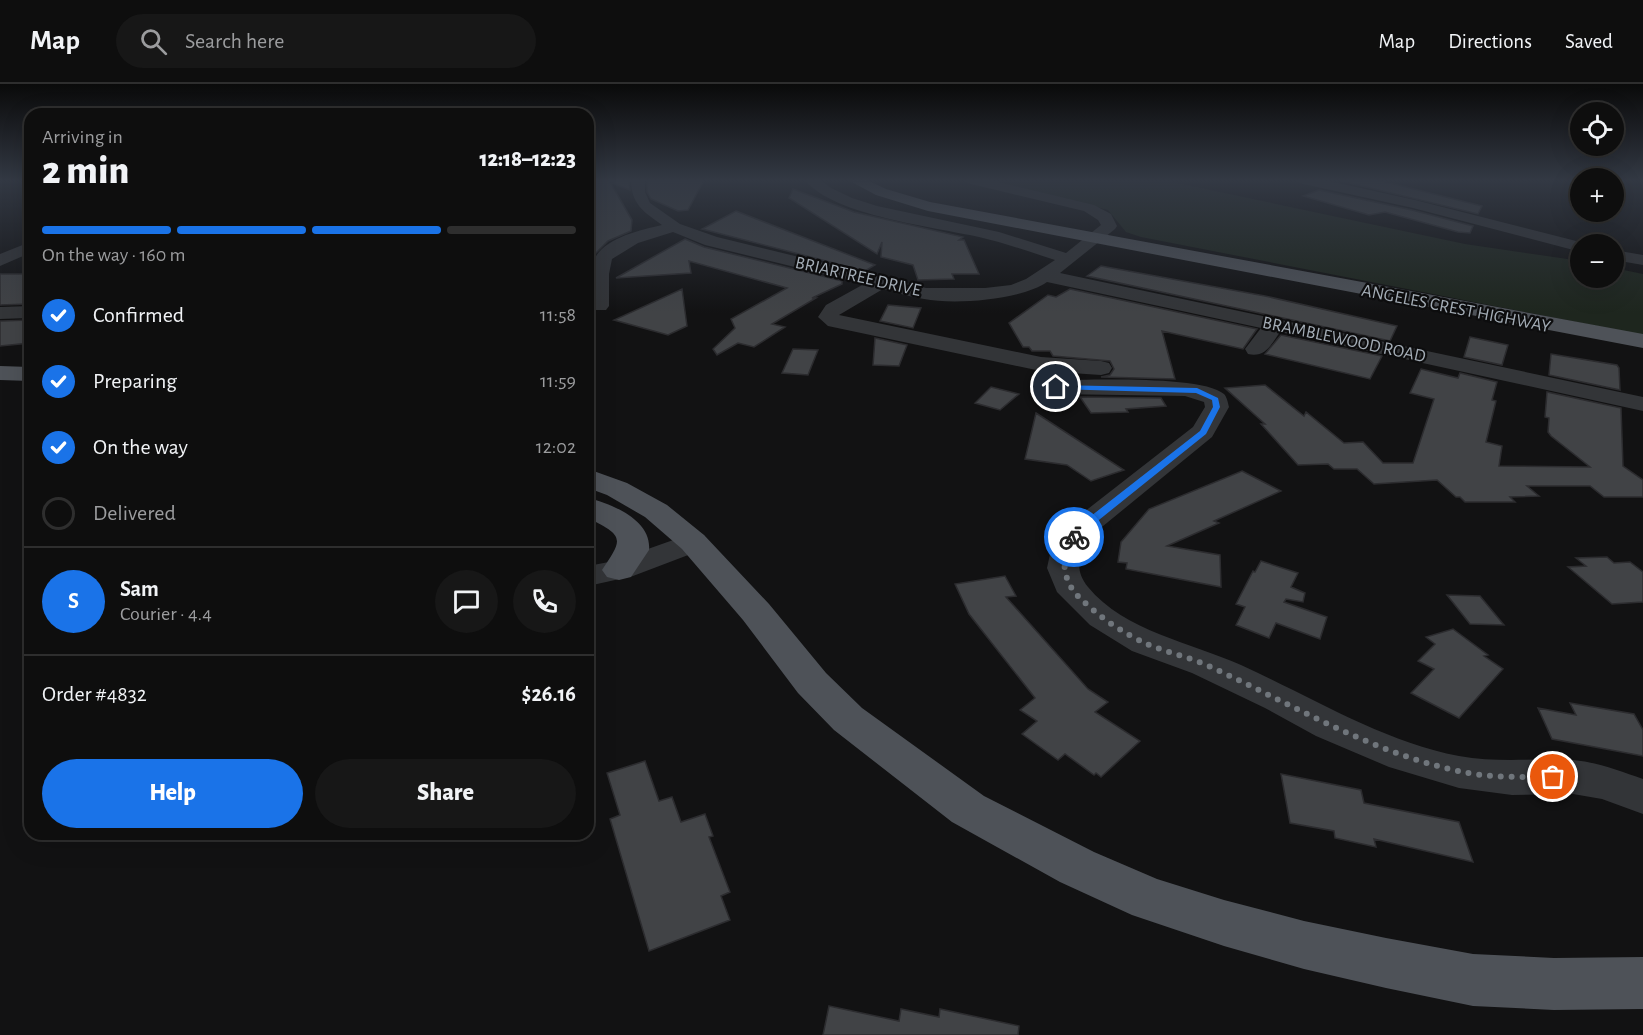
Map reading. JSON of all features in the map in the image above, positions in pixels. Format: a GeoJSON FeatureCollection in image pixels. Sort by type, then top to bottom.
{"type":"FeatureCollection","features":[{"type":"Feature","properties":{"kind":"main road","name":"ANGELES CREST HIGHWAY"},"geometry":{"type":"LineString","coordinates":[[1023,224],[1643,341]]}},
{"type":"Feature","properties":{"kind":"main road","name":"ANGELES CREST HIGHWAY"},"geometry":{"type":"LineString","coordinates":[[1270,271],[1329,285],[1643,346]]}},
{"type":"Feature","properties":{"kind":"main road"},"geometry":{"type":"LineString","coordinates":[[0,373],[24,374]]}},
{"type":"Feature","properties":{"kind":"main road"},"geometry":{"type":"LineString","coordinates":[[594,480],[617,489],[656,511],[693,542],[756,612],[812,683],[848,719],[968,809],[1077,867],[1150,899],[1224,924],[1386,963],[1473,980],[1554,984],[1643,983]]}},
{"type":"Feature","properties":{"kind":"main road"},"geometry":{"type":"LineString","coordinates":[[594,510],[628,530],[634,539],[633,549],[619,570]]}},
{"type":"Feature","properties":{"kind":"street","name":"BRIARTREE DRIVE"},"geometry":{"type":"LineString","coordinates":[[670,224],[711,241],[926,294],[967,294],[1015,290],[1046,276],[1094,238]]}},
{"type":"Feature","properties":{"kind":"street"},"geometry":{"type":"LineString","coordinates":[[941,224],[999,237],[1069,259]]}},
{"type":"Feature","properties":{"kind":"street"},"geometry":{"type":"LineString","coordinates":[[1094,238],[1108,224]]}},
{"type":"Feature","properties":{"kind":"street"},"geometry":{"type":"LineString","coordinates":[[1494,224],[1570,244]]}},
{"type":"Feature","properties":{"kind":"street"},"geometry":{"type":"LineString","coordinates":[[599,306],[601,262],[608,253],[622,244],[674,227]]}},
{"type":"Feature","properties":{"kind":"street"},"geometry":{"type":"LineString","coordinates":[[0,261],[24,250]]}},
{"type":"Feature","properties":{"kind":"street"},"geometry":{"type":"LineString","coordinates":[[1624,257],[1643,260]]}},
{"type":"Feature","properties":{"kind":"street","name":"BRAMBLEWOOD ROAD"},"geometry":{"type":"LineString","coordinates":[[1046,276],[1643,404]]}},
{"type":"Feature","properties":{"kind":"street"},"geometry":{"type":"LineString","coordinates":[[878,284],[833,309],[828,317],[835,322],[1041,364],[1108,368]]}},
{"type":"Feature","properties":{"kind":"street"},"geometry":{"type":"LineString","coordinates":[[0,313],[24,312]]}},
{"type":"Feature","properties":{"kind":"street"},"geometry":{"type":"LineString","coordinates":[[1257,349],[1275,325]]}},
{"type":"Feature","properties":{"kind":"street"},"geometry":{"type":"LineString","coordinates":[[1056,387],[1197,390],[1215,399],[1217,407],[1203,432],[1086,525],[1067,545],[1063,568],[1074,592],[1102,617],[1145,643],[1205,664],[1278,698],[1330,726],[1403,756],[1459,772],[1512,777],[1573,777],[1607,783],[1643,797]]}},
{"type":"Feature","properties":{"kind":"street"},"geometry":{"type":"LineString","coordinates":[[594,575],[619,570],[693,542]]}},
{"type":"Feature","properties":{"kind":"shaded area"},"geometry":{"type":"Polygon","coordinates":[[[1120,224],[1372,224],[1465,244],[1570,259],[1570,288],[1624,288],[1624,270],[1643,274],[1643,335],[1141,237],[1126,232],[1120,224]]]}},
{"type":"Feature","properties":{"kind":"building"},"geometry":{"type":"Polygon","coordinates":[[[594,224],[632,224],[631,231],[608,241],[594,253],[594,224]]]}},
{"type":"Feature","properties":{"kind":"building"},"geometry":{"type":"Polygon","coordinates":[[[711,224],[770,224],[875,265],[865,271],[702,229],[711,224]]]}},
{"type":"Feature","properties":{"kind":"building"},"geometry":{"type":"Polygon","coordinates":[[[830,224],[908,224],[963,237],[959,240],[964,240],[979,274],[952,274],[954,279],[918,280],[913,265],[881,257],[882,242],[877,254],[830,224]]]}},
{"type":"Feature","properties":{"kind":"building"},"geometry":{"type":"Polygon","coordinates":[[[1430,224],[1473,226],[1470,233],[1430,224]]]}},
{"type":"Feature","properties":{"kind":"building"},"geometry":{"type":"Polygon","coordinates":[[[685,239],[704,247],[842,281],[842,284],[812,298],[816,298],[772,324],[785,327],[754,347],[738,343],[717,355],[713,349],[735,328],[731,319],[787,288],[689,261],[691,273],[616,278],[685,239]]]}},
{"type":"Feature","properties":{"kind":"building"},"geometry":{"type":"Polygon","coordinates":[[[1101,266],[1265,296],[1397,326],[1390,341],[1087,276],[1101,266]]]}},
{"type":"Feature","properties":{"kind":"building"},"geometry":{"type":"Polygon","coordinates":[[[0,274],[24,274],[24,304],[0,305],[0,274]]]}},
{"type":"Feature","properties":{"kind":"building"},"geometry":{"type":"Polygon","coordinates":[[[682,289],[687,326],[668,335],[614,320],[682,289]]]}},
{"type":"Feature","properties":{"kind":"building"},"geometry":{"type":"Polygon","coordinates":[[[1070,289],[1257,329],[1243,349],[1162,331],[1175,379],[1101,377],[1110,375],[1114,369],[1110,361],[1053,356],[1050,351],[1032,351],[1029,347],[1023,347],[1009,323],[1048,295],[1056,297],[1070,289]]]}},
{"type":"Feature","properties":{"kind":"building"},"geometry":{"type":"Polygon","coordinates":[[[888,305],[921,308],[913,328],[880,321],[888,305]]]}},
{"type":"Feature","properties":{"kind":"building"},"geometry":{"type":"Polygon","coordinates":[[[24,320],[24,344],[0,346],[0,321],[24,320]]]}},
{"type":"Feature","properties":{"kind":"building"},"geometry":{"type":"Polygon","coordinates":[[[1281,335],[1382,356],[1370,379],[1265,354],[1281,335]]]}},
{"type":"Feature","properties":{"kind":"building"},"geometry":{"type":"Polygon","coordinates":[[[1470,337],[1508,345],[1502,365],[1464,357],[1470,337]]]}},
{"type":"Feature","properties":{"kind":"building"},"geometry":{"type":"Polygon","coordinates":[[[875,338],[907,345],[899,366],[873,365],[875,338]]]}},
{"type":"Feature","properties":{"kind":"building"},"geometry":{"type":"Polygon","coordinates":[[[793,349],[818,350],[808,375],[782,373],[793,349]]]}},
{"type":"Feature","properties":{"kind":"building"},"geometry":{"type":"Polygon","coordinates":[[[1551,354],[1617,365],[1620,390],[1549,375],[1551,354]]]}},
{"type":"Feature","properties":{"kind":"building"},"geometry":{"type":"Polygon","coordinates":[[[1421,369],[1458,378],[1460,373],[1497,382],[1492,400],[1496,401],[1486,442],[1502,446],[1499,466],[1590,467],[1548,432],[1549,418],[1545,417],[1547,392],[1621,408],[1623,466],[1643,480],[1643,497],[1604,497],[1590,486],[1527,486],[1539,496],[1510,497],[1515,502],[1465,502],[1437,480],[1374,484],[1357,469],[1334,469],[1328,464],[1298,465],[1261,424],[1265,424],[1225,388],[1265,385],[1304,416],[1306,412],[1344,443],[1363,442],[1383,463],[1413,463],[1434,399],[1410,393],[1421,369]]]}},
{"type":"Feature","properties":{"kind":"building"},"geometry":{"type":"Polygon","coordinates":[[[991,387],[1019,394],[1000,410],[975,403],[991,387]]]}},
{"type":"Feature","properties":{"kind":"building"},"geometry":{"type":"Polygon","coordinates":[[[1080,397],[1161,398],[1166,406],[1126,409],[1128,412],[1091,413],[1080,397]]]}},
{"type":"Feature","properties":{"kind":"building"},"geometry":{"type":"Polygon","coordinates":[[[1036,413],[1124,470],[1091,481],[1067,465],[1025,459],[1036,413]]]}},
{"type":"Feature","properties":{"kind":"building"},"geometry":{"type":"Polygon","coordinates":[[[1242,471],[1281,491],[1214,521],[1219,523],[1167,546],[1220,555],[1221,587],[1126,569],[1127,563],[1118,562],[1121,542],[1149,509],[1242,471]]]}},
{"type":"Feature","properties":{"kind":"building"},"geometry":{"type":"Polygon","coordinates":[[[1607,557],[1614,563],[1630,562],[1643,572],[1643,602],[1612,604],[1568,567],[1586,566],[1576,558],[1607,557]]]}},
{"type":"Feature","properties":{"kind":"building"},"geometry":{"type":"Polygon","coordinates":[[[1261,561],[1298,573],[1291,587],[1305,593],[1303,602],[1286,599],[1284,602],[1327,617],[1320,639],[1276,623],[1269,638],[1236,625],[1245,607],[1236,604],[1253,571],[1255,572],[1261,561]]]}},
{"type":"Feature","properties":{"kind":"building"},"geometry":{"type":"Polygon","coordinates":[[[1005,576],[1016,596],[1006,597],[1088,689],[1108,702],[1095,712],[1140,741],[1101,777],[1096,773],[1094,775],[1065,754],[1058,760],[1022,734],[1037,721],[1020,710],[1035,698],[969,614],[955,584],[1005,576]]]}},
{"type":"Feature","properties":{"kind":"building"},"geometry":{"type":"Polygon","coordinates":[[[1447,595],[1480,596],[1504,625],[1470,624],[1447,595]]]}},
{"type":"Feature","properties":{"kind":"building"},"geometry":{"type":"Polygon","coordinates":[[[1453,629],[1503,669],[1459,718],[1411,693],[1434,669],[1418,661],[1435,644],[1426,637],[1453,629]]]}},
{"type":"Feature","properties":{"kind":"building"},"geometry":{"type":"Polygon","coordinates":[[[1570,703],[1634,714],[1643,730],[1643,756],[1552,739],[1538,708],[1576,715],[1570,703]]]}},
{"type":"Feature","properties":{"kind":"building"},"geometry":{"type":"Polygon","coordinates":[[[645,761],[659,801],[672,797],[681,822],[705,814],[713,836],[709,837],[730,892],[721,896],[730,920],[649,951],[610,819],[620,815],[607,773],[645,761]]]}},
{"type":"Feature","properties":{"kind":"building"},"geometry":{"type":"Polygon","coordinates":[[[1281,774],[1361,790],[1364,803],[1459,822],[1473,862],[1374,839],[1376,847],[1335,838],[1334,831],[1290,823],[1281,774]]]}},
{"type":"Feature","properties":{"kind":"building"},"geometry":{"type":"Polygon","coordinates":[[[829,1006],[899,1021],[901,1009],[939,1017],[940,1009],[1019,1026],[1018,1035],[823,1035],[829,1006]]]}},
{"type":"Feature","properties":{"kind":"way so far"},"geometry":{"type":"LineString","coordinates":[[1074,537],[1067,545],[1063,568],[1074,592],[1102,617],[1145,643],[1205,664],[1278,698],[1330,726],[1403,756],[1459,772],[1512,777],[1553,777]]}},
{"type":"Feature","properties":{"kind":"route"},"geometry":{"type":"LineString","coordinates":[[1056,387],[1197,390],[1215,399],[1217,407],[1203,432],[1074,537]]}}]}
